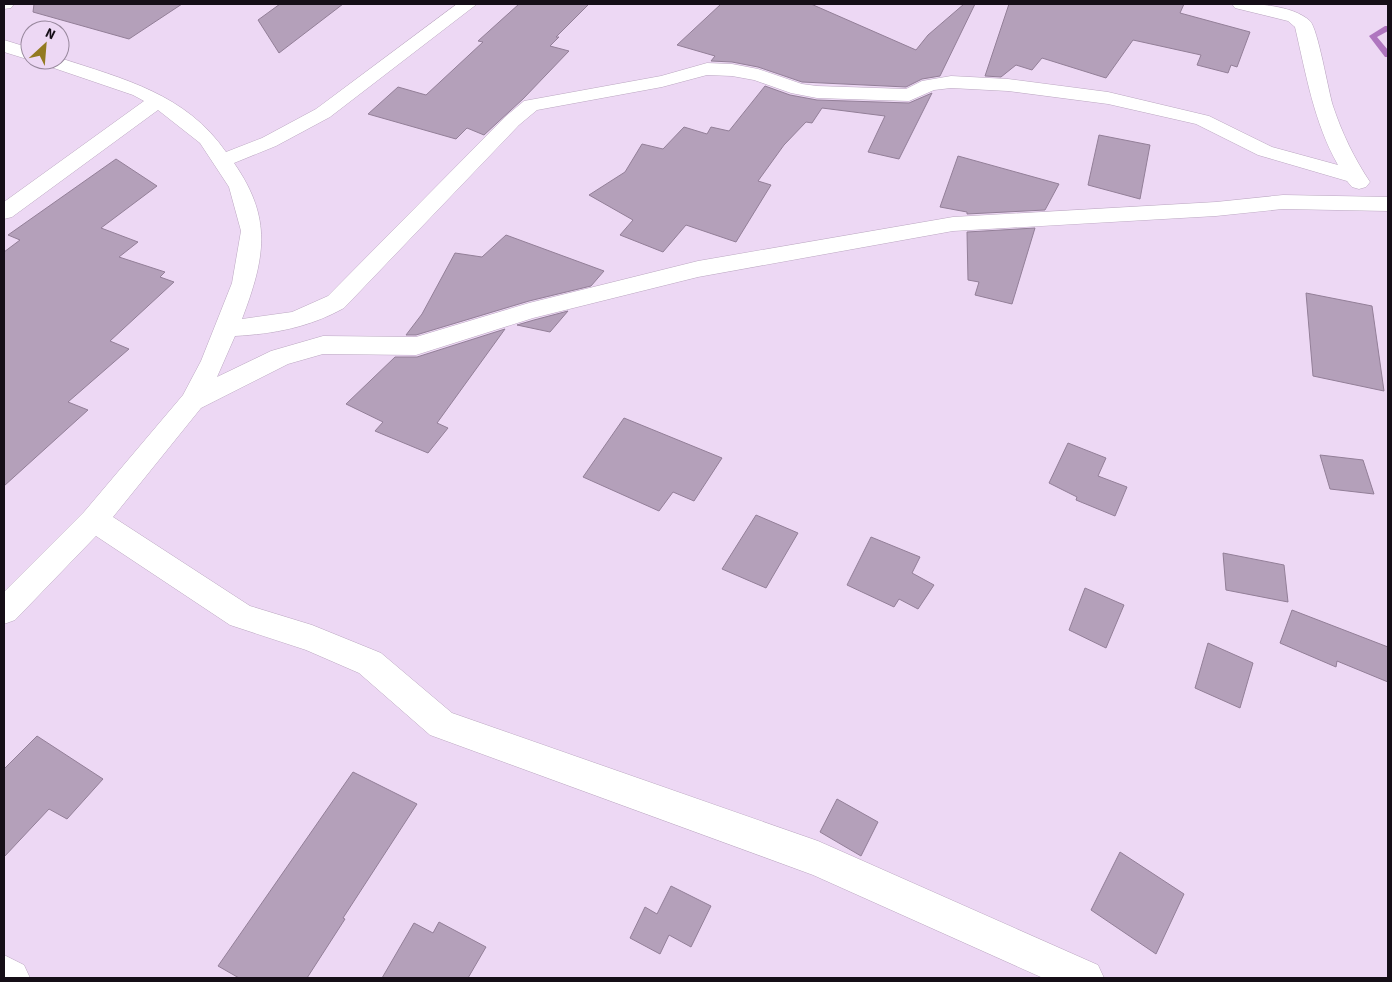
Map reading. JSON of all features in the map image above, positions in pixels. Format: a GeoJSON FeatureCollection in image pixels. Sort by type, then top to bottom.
{"type":"FeatureCollection","features":[{"type":"Feature","properties":{"kind":"street"},"geometry":{"type":"LineString","coordinates":[[222,161],[269,142],[323,113],[468,4]]}},
{"type":"Feature","properties":{"kind":"street"},"geometry":{"type":"LineString","coordinates":[[1241,4],[1294,17],[1304,25],[1324,113],[1337,147],[1355,176],[1381,204]]}},
{"type":"Feature","properties":{"kind":"street"},"geometry":{"type":"LineString","coordinates":[[4,46],[20,51]]}},
{"type":"Feature","properties":{"kind":"street"},"geometry":{"type":"LineString","coordinates":[[4,611],[94,520],[192,400],[213,362],[244,283],[252,231],[240,187],[207,139],[176,112],[140,91],[70,67]]}},
{"type":"Feature","properties":{"kind":"street"},"geometry":{"type":"LineString","coordinates":[[227,328],[279,325],[298,321],[317,314],[336,302],[512,121],[531,105],[662,81],[707,69],[732,70],[758,75],[798,89],[817,92],[909,95],[929,85],[951,82],[1008,85],[1108,98],[1212,123],[1244,143],[1268,152],[1355,176]]}},
{"type":"Feature","properties":{"kind":"street"},"geometry":{"type":"LineString","coordinates":[[4,212],[157,101]]}},
{"type":"Feature","properties":{"kind":"street"},"geometry":{"type":"LineString","coordinates":[[192,400],[280,357],[323,345],[416,346],[529,311],[698,269],[786,255],[953,224],[1225,208],[1283,202],[1381,204]]}},
{"type":"Feature","properties":{"kind":"street"},"geometry":{"type":"LineString","coordinates":[[94,520],[241,616],[312,639],[370,663],[441,724],[818,859],[1084,978]]}},
{"type":"Feature","properties":{"kind":"street"},"geometry":{"type":"LineString","coordinates":[[4,974],[11,978]]}},
{"type":"Feature","properties":{"kind":"building"},"geometry":{"type":"Polygon","coordinates":[[[34,4],[182,4],[129,39],[70,22],[70,20],[61,20],[33,12],[34,4]]]}},
{"type":"Feature","properties":{"kind":"building"},"geometry":{"type":"Polygon","coordinates":[[[280,4],[343,4],[279,53],[258,20],[280,4]]]}},
{"type":"Feature","properties":{"kind":"building"},"geometry":{"type":"Polygon","coordinates":[[[519,4],[589,4],[556,37],[559,37],[550,46],[569,51],[523,99],[484,135],[467,128],[456,139],[368,114],[398,87],[426,95],[483,42],[478,41],[519,4]]]}},
{"type":"Feature","properties":{"kind":"building"},"geometry":{"type":"Polygon","coordinates":[[[721,4],[811,4],[916,50],[928,35],[964,4],[975,4],[940,76],[922,79],[906,87],[802,82],[758,67],[732,62],[711,61],[715,56],[677,45],[721,4]]]}},
{"type":"Feature","properties":{"kind":"building"},"geometry":{"type":"Polygon","coordinates":[[[1009,4],[1184,4],[1180,13],[1250,32],[1237,67],[1231,65],[1228,73],[1197,65],[1201,55],[1133,40],[1106,78],[1042,58],[1032,70],[1016,65],[1001,77],[985,76],[1009,4]]]}},
{"type":"Feature","properties":{"kind":"building"},"geometry":{"type":"Polygon","coordinates":[[[765,86],[790,95],[817,100],[909,103],[932,93],[899,159],[868,152],[885,116],[822,108],[812,123],[806,122],[784,145],[758,181],[771,185],[736,242],[686,225],[663,252],[620,235],[633,220],[589,195],[625,172],[642,144],[663,149],[684,127],[707,134],[711,127],[729,131],[765,86]]]}},
{"type":"Feature","properties":{"kind":"building"},"geometry":{"type":"Polygon","coordinates":[[[1099,135],[1150,145],[1140,199],[1088,185],[1099,135]]]}},
{"type":"Feature","properties":{"kind":"building"},"geometry":{"type":"Polygon","coordinates":[[[958,156],[1059,184],[1045,210],[967,214],[967,212],[940,207],[958,156]]]}},
{"type":"Feature","properties":{"kind":"building"},"geometry":{"type":"Polygon","coordinates":[[[116,159],[157,186],[101,228],[138,242],[119,257],[165,272],[160,277],[174,282],[110,341],[129,349],[68,402],[88,410],[4,486],[4,252],[20,240],[8,235],[116,159]]]}},
{"type":"Feature","properties":{"kind":"building"},"geometry":{"type":"Polygon","coordinates":[[[1035,228],[1012,304],[975,295],[979,282],[968,280],[967,232],[1035,228]]]}},
{"type":"Feature","properties":{"kind":"building"},"geometry":{"type":"Polygon","coordinates":[[[506,235],[604,271],[591,286],[529,301],[416,335],[406,335],[422,314],[455,253],[482,257],[506,235]]]}},
{"type":"Feature","properties":{"kind":"building"},"geometry":{"type":"Polygon","coordinates":[[[1306,293],[1372,306],[1384,391],[1313,376],[1306,293]]]}},
{"type":"Feature","properties":{"kind":"building"},"geometry":{"type":"Polygon","coordinates":[[[568,311],[550,332],[517,325],[534,320],[568,311]]]}},
{"type":"Feature","properties":{"kind":"building"},"geometry":{"type":"Polygon","coordinates":[[[505,329],[437,423],[448,428],[428,453],[375,431],[383,422],[346,404],[395,357],[417,357],[505,329]]]}},
{"type":"Feature","properties":{"kind":"building"},"geometry":{"type":"Polygon","coordinates":[[[624,418],[722,458],[694,501],[673,492],[659,511],[583,477],[624,418]]]}},
{"type":"Feature","properties":{"kind":"building"},"geometry":{"type":"Polygon","coordinates":[[[1068,443],[1106,458],[1098,476],[1127,487],[1115,516],[1076,500],[1077,497],[1049,483],[1068,443]]]}},
{"type":"Feature","properties":{"kind":"building"},"geometry":{"type":"Polygon","coordinates":[[[1320,455],[1363,460],[1374,494],[1330,489],[1320,455]]]}},
{"type":"Feature","properties":{"kind":"building"},"geometry":{"type":"Polygon","coordinates":[[[756,515],[798,533],[766,588],[722,569],[756,515]]]}},
{"type":"Feature","properties":{"kind":"building"},"geometry":{"type":"Polygon","coordinates":[[[871,537],[920,557],[912,573],[934,585],[918,609],[899,599],[894,607],[847,585],[871,537]]]}},
{"type":"Feature","properties":{"kind":"building"},"geometry":{"type":"Polygon","coordinates":[[[1223,553],[1284,565],[1288,602],[1226,590],[1223,553]]]}},
{"type":"Feature","properties":{"kind":"building"},"geometry":{"type":"Polygon","coordinates":[[[1085,588],[1124,605],[1106,648],[1069,630],[1085,588]]]}},
{"type":"Feature","properties":{"kind":"building"},"geometry":{"type":"Polygon","coordinates":[[[1292,610],[1388,647],[1388,682],[1337,661],[1336,667],[1280,643],[1292,610]]]}},
{"type":"Feature","properties":{"kind":"building"},"geometry":{"type":"Polygon","coordinates":[[[1208,643],[1253,663],[1240,708],[1195,688],[1208,643]]]}},
{"type":"Feature","properties":{"kind":"building"},"geometry":{"type":"Polygon","coordinates":[[[37,736],[103,779],[67,819],[49,809],[4,857],[4,769],[37,736]]]}},
{"type":"Feature","properties":{"kind":"building"},"geometry":{"type":"Polygon","coordinates":[[[353,772],[417,804],[343,918],[345,919],[307,978],[239,978],[218,966],[353,772]]]}},
{"type":"Feature","properties":{"kind":"building"},"geometry":{"type":"Polygon","coordinates":[[[837,799],[878,822],[861,856],[820,832],[837,799]]]}},
{"type":"Feature","properties":{"kind":"building"},"geometry":{"type":"Polygon","coordinates":[[[1120,852],[1184,894],[1156,954],[1091,910],[1120,852]]]}},
{"type":"Feature","properties":{"kind":"building"},"geometry":{"type":"Polygon","coordinates":[[[671,886],[711,906],[691,947],[669,935],[660,954],[630,938],[645,907],[657,914],[671,886]]]}},
{"type":"Feature","properties":{"kind":"building"},"geometry":{"type":"Polygon","coordinates":[[[439,922],[486,947],[468,978],[382,978],[414,923],[433,933],[439,922]]]}},
{"type":"Feature","properties":{"kind":"waterway"},"geometry":{"type":"LineString","coordinates":[[1388,28],[1373,36],[1388,55]]}}]}
